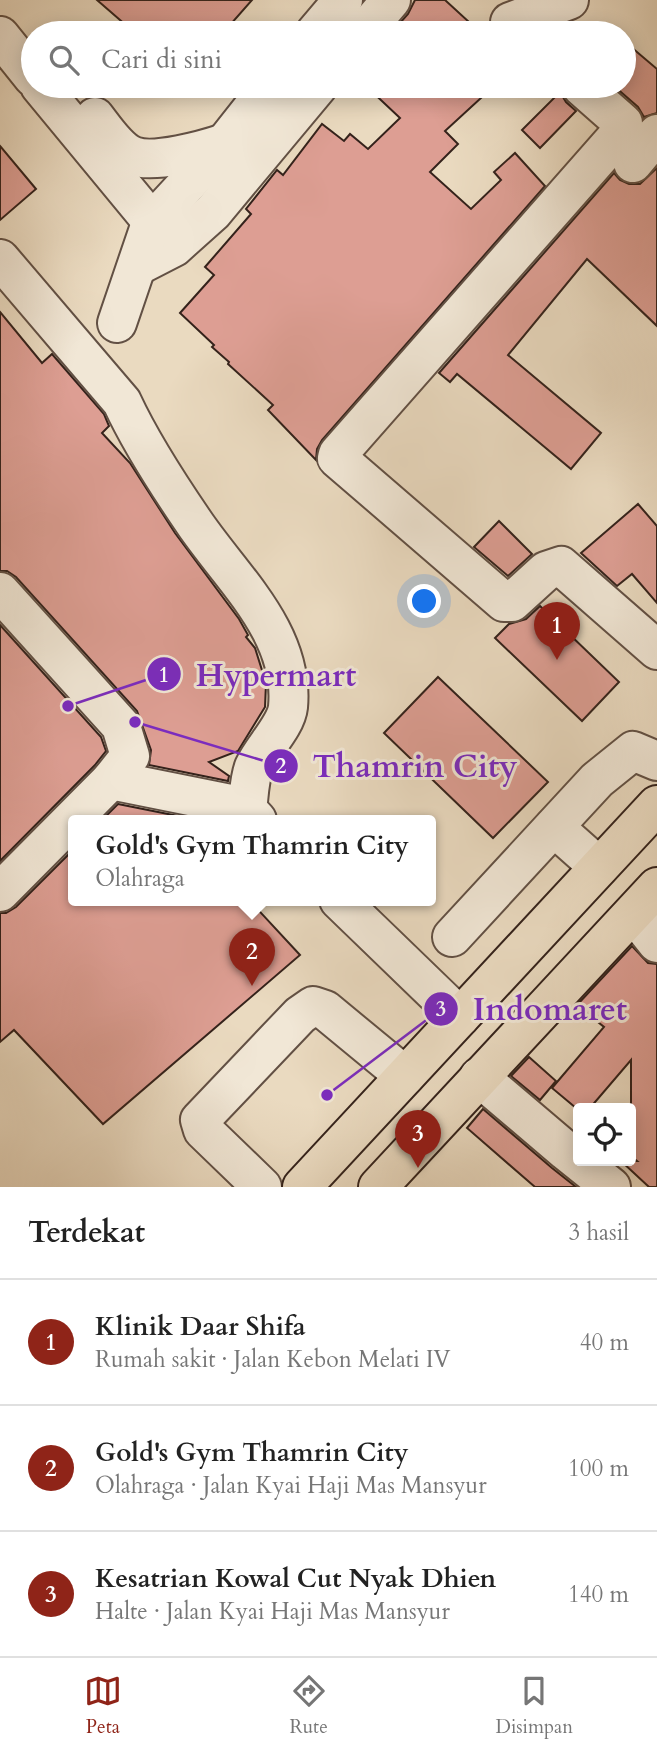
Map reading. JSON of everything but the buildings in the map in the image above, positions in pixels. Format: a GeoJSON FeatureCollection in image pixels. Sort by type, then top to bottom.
{"type":"FeatureCollection","features":[{"type":"Feature","properties":{"kind":"main road"},"geometry":{"type":"LineString","coordinates":[[302,1187],[657,805]]}},
{"type":"Feature","properties":{"kind":"main road"},"geometry":{"type":"LineString","coordinates":[[378,1187],[479,1077],[649,915]]}},
{"type":"Feature","properties":{"kind":"street"},"geometry":{"type":"LineString","coordinates":[[325,21],[343,0]]}},
{"type":"Feature","properties":{"kind":"street"},"geometry":{"type":"LineString","coordinates":[[373,21],[391,0]]}},
{"type":"Feature","properties":{"kind":"street"},"geometry":{"type":"LineString","coordinates":[[529,21],[569,0]]}},
{"type":"Feature","properties":{"kind":"street"},"geometry":{"type":"LineString","coordinates":[[50,98],[163,235]]}},
{"type":"Feature","properties":{"kind":"street"},"geometry":{"type":"LineString","coordinates":[[79,98],[114,140],[132,156],[150,159],[204,150],[239,154]]}},
{"type":"Feature","properties":{"kind":"street"},"geometry":{"type":"LineString","coordinates":[[239,154],[265,98]]}},
{"type":"Feature","properties":{"kind":"street"},"geometry":{"type":"LineString","coordinates":[[117,323],[139,265],[163,235],[239,154],[304,98]]}},
{"type":"Feature","properties":{"kind":"street"},"geometry":{"type":"LineString","coordinates":[[594,98],[622,123],[623,130],[337,458],[503,602],[512,602],[546,571],[561,566],[657,650]]}},
{"type":"Feature","properties":{"kind":"street"},"geometry":{"type":"LineString","coordinates":[[0,259],[122,402],[133,426],[194,523],[253,600],[283,655],[289,690],[287,711],[254,768],[252,815]]}},
{"type":"Feature","properties":{"kind":"street"},"geometry":{"type":"LineString","coordinates":[[0,592],[121,726],[130,756],[76,815]]}},
{"type":"Feature","properties":{"kind":"street"},"geometry":{"type":"LineString","coordinates":[[452,937],[597,780],[633,751],[657,761]]}},
{"type":"Feature","properties":{"kind":"street"},"geometry":{"type":"LineString","coordinates":[[111,780],[245,807],[252,815]]}},
{"type":"Feature","properties":{"kind":"street"},"geometry":{"type":"LineString","coordinates":[[0,892],[68,823]]}},
{"type":"Feature","properties":{"kind":"street"},"geometry":{"type":"LineString","coordinates":[[554,827],[599,867]]}},
{"type":"Feature","properties":{"kind":"street"},"geometry":{"type":"LineString","coordinates":[[346,906],[460,1017]]}},
{"type":"Feature","properties":{"kind":"street"},"geometry":{"type":"LineString","coordinates":[[261,1186],[202,1130],[200,1120],[300,1015],[313,1006],[325,1010],[405,1076]]}},
{"type":"Feature","properties":{"kind":"street"},"geometry":{"type":"LineString","coordinates":[[479,1077],[611,1187]]}},
{"type":"Feature","properties":{"kind":"place","name":"Klinik Daar Shifa"},"geometry":{"type":"Point","coordinates":[557,660]}},
{"type":"Feature","properties":{"kind":"place","name":"Hypermart"},"geometry":{"type":"Point","coordinates":[68,706]}},
{"type":"Feature","properties":{"kind":"place","name":"Thamrin City"},"geometry":{"type":"Point","coordinates":[135,722]}},
{"type":"Feature","properties":{"kind":"place","name":"Gold's Gym Thamrin City"},"geometry":{"type":"Point","coordinates":[252,986]}},
{"type":"Feature","properties":{"kind":"place","name":"Indomaret"},"geometry":{"type":"Point","coordinates":[327,1095]}},
{"type":"Feature","properties":{"kind":"place","name":"Kesatrian Kowal Cut Nyak Dhien"},"geometry":{"type":"Point","coordinates":[418,1168]}}]}
